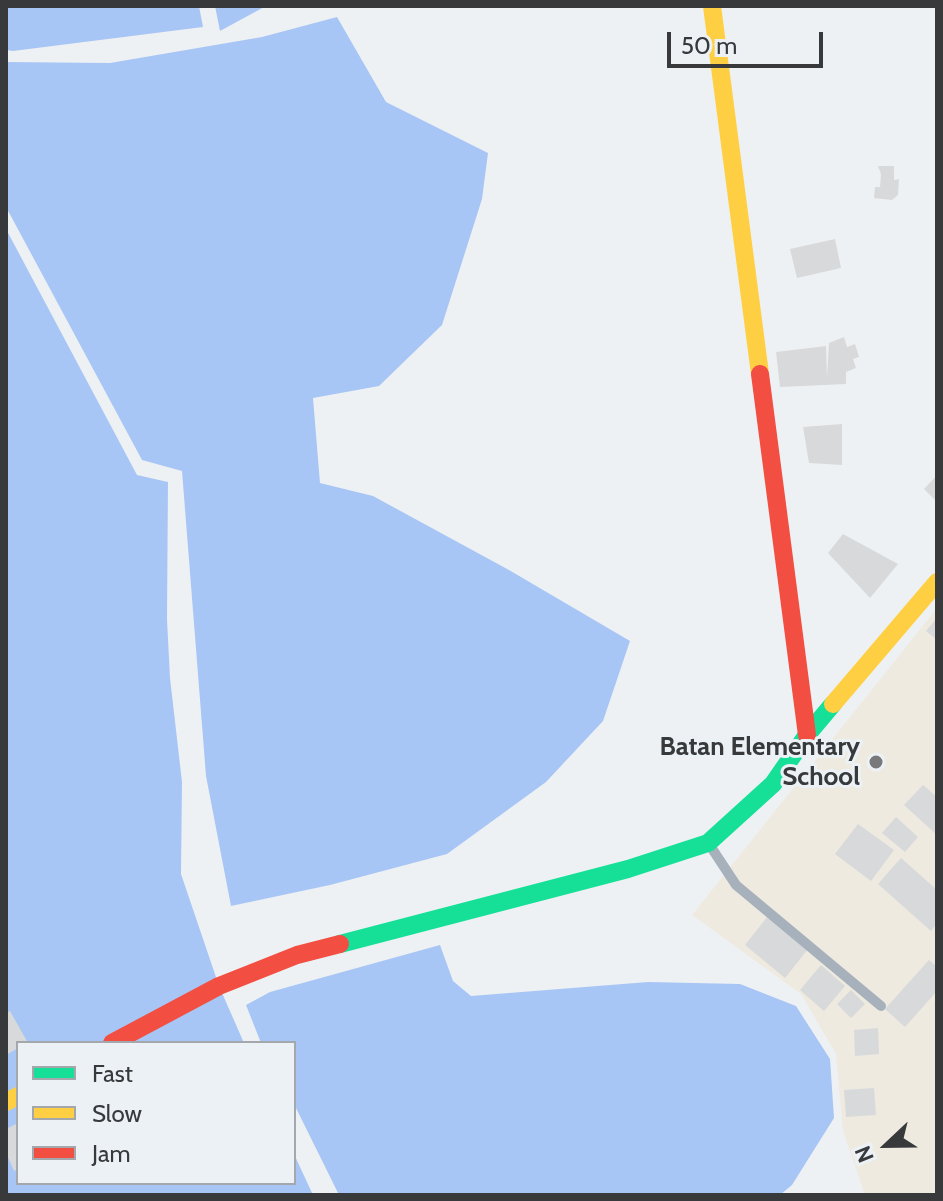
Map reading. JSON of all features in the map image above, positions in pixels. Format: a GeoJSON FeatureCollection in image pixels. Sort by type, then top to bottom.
{"type":"FeatureCollection","features":[{"type":"Feature","properties":{"kind":"main road"},"geometry":{"type":"LineString","coordinates":[[712,6],[807,735]]}},
{"type":"Feature","properties":{"kind":"main road"},"geometry":{"type":"LineString","coordinates":[[116,1041],[219,986],[297,955],[628,869],[708,843],[773,784],[807,735],[937,582]]}},
{"type":"Feature","properties":{"kind":"lane"},"geometry":{"type":"LineString","coordinates":[[708,843],[736,885],[881,1006]]}},
{"type":"Feature","properties":{"kind":"shaded area","name":"Batan Elementary School"},"geometry":{"type":"Polygon","coordinates":[[[937,608],[937,1195],[865,1195],[843,1131],[836,1054],[801,994],[692,915],[937,608]]]}},
{"type":"Feature","properties":{"kind":"water"},"geometry":{"type":"Polygon","coordinates":[[[6,6],[199,6],[203,27],[13,51],[6,50],[6,6]]]}},
{"type":"Feature","properties":{"kind":"water"},"geometry":{"type":"Polygon","coordinates":[[[215,6],[266,6],[220,31],[215,6]]]}},
{"type":"Feature","properties":{"kind":"water"},"geometry":{"type":"Polygon","coordinates":[[[337,17],[386,102],[488,153],[482,199],[442,325],[379,386],[313,398],[320,483],[373,496],[630,641],[603,721],[546,782],[447,854],[330,885],[231,906],[206,776],[182,471],[142,460],[6,207],[6,62],[110,63],[262,37],[337,17]]]}},
{"type":"Feature","properties":{"kind":"water"},"geometry":{"type":"Polygon","coordinates":[[[6,229],[137,475],[168,482],[167,619],[170,678],[182,782],[181,874],[219,986],[243,1041],[16,1041],[16,1185],[296,1185],[296,1158],[313,1195],[6,1195],[6,229]]]}},
{"type":"Feature","properties":{"kind":"water"},"geometry":{"type":"Polygon","coordinates":[[[440,945],[453,981],[471,996],[648,982],[740,984],[796,1006],[830,1059],[834,1118],[792,1185],[780,1195],[339,1195],[296,1108],[296,1041],[260,1041],[246,1005],[270,992],[440,945]]]}},
{"type":"Feature","properties":{"kind":"building"},"geometry":{"type":"Polygon","coordinates":[[[878,166],[894,166],[894,180],[899,179],[898,195],[892,200],[874,198],[875,187],[880,187],[878,166]]]}},
{"type":"Feature","properties":{"kind":"building"},"geometry":{"type":"Polygon","coordinates":[[[835,239],[841,268],[797,278],[790,249],[835,239]]]}},
{"type":"Feature","properties":{"kind":"building"},"geometry":{"type":"Polygon","coordinates":[[[844,337],[847,347],[855,344],[859,357],[853,359],[856,368],[846,372],[846,384],[780,387],[776,352],[826,346],[827,377],[829,343],[844,337]]]}},
{"type":"Feature","properties":{"kind":"building"},"geometry":{"type":"Polygon","coordinates":[[[842,424],[842,465],[809,463],[803,427],[842,424]]]}},
{"type":"Feature","properties":{"kind":"building"},"geometry":{"type":"Polygon","coordinates":[[[937,475],[937,502],[924,489],[937,475]]]}},
{"type":"Feature","properties":{"kind":"building"},"geometry":{"type":"Polygon","coordinates":[[[843,534],[898,564],[870,598],[828,553],[843,534]]]}},
{"type":"Feature","properties":{"kind":"building"},"geometry":{"type":"Polygon","coordinates":[[[937,618],[937,640],[926,631],[937,618]]]}},
{"type":"Feature","properties":{"kind":"building"},"geometry":{"type":"Polygon","coordinates":[[[923,785],[937,797],[937,835],[904,805],[923,785]]]}},
{"type":"Feature","properties":{"kind":"building"},"geometry":{"type":"Polygon","coordinates":[[[896,817],[918,837],[905,852],[882,833],[896,817]]]}},
{"type":"Feature","properties":{"kind":"building"},"geometry":{"type":"Polygon","coordinates":[[[858,824],[894,850],[871,881],[835,854],[858,824]]]}},
{"type":"Feature","properties":{"kind":"building"},"geometry":{"type":"Polygon","coordinates":[[[901,858],[937,890],[937,923],[931,931],[878,884],[901,858]]]}},
{"type":"Feature","properties":{"kind":"building"},"geometry":{"type":"Polygon","coordinates":[[[768,916],[808,949],[785,978],[745,945],[768,916]]]}},
{"type":"Feature","properties":{"kind":"building"},"geometry":{"type":"Polygon","coordinates":[[[929,960],[937,967],[937,991],[905,1027],[885,1009],[929,960]]]}},
{"type":"Feature","properties":{"kind":"building"},"geometry":{"type":"Polygon","coordinates":[[[821,965],[845,986],[824,1011],[800,990],[821,965]]]}},
{"type":"Feature","properties":{"kind":"building"},"geometry":{"type":"Polygon","coordinates":[[[851,990],[865,1004],[851,1018],[837,1004],[851,990]]]}},
{"type":"Feature","properties":{"kind":"building"},"geometry":{"type":"Polygon","coordinates":[[[10,1011],[27,1041],[16,1041],[16,1049],[6,1055],[6,1013],[10,1011]]]}},
{"type":"Feature","properties":{"kind":"building"},"geometry":{"type":"Polygon","coordinates":[[[878,1028],[879,1054],[855,1056],[854,1030],[878,1028]]]}},
{"type":"Feature","properties":{"kind":"building"},"geometry":{"type":"Polygon","coordinates":[[[874,1088],[876,1115],[846,1117],[844,1090],[874,1088]]]}},
{"type":"Feature","properties":{"kind":"building"},"geometry":{"type":"Polygon","coordinates":[[[16,1124],[14,1171],[6,1153],[6,1129],[16,1124]]]}},
{"type":"Feature","properties":{"kind":"traffic: fast"},"geometry":{"type":"LineString","coordinates":[[340,944],[628,869],[708,843],[773,784],[833,704]]}},
{"type":"Feature","properties":{"kind":"traffic: slow"},"geometry":{"type":"LineString","coordinates":[[712,6],[760,374]]}},
{"type":"Feature","properties":{"kind":"traffic: slow"},"geometry":{"type":"LineString","coordinates":[[833,704],[937,582]]}},
{"type":"Feature","properties":{"kind":"traffic: slow"},"geometry":{"type":"LineString","coordinates":[[6,1102],[16,1097]]}},
{"type":"Feature","properties":{"kind":"traffic: jam"},"geometry":{"type":"LineString","coordinates":[[760,374],[807,735]]}},
{"type":"Feature","properties":{"kind":"traffic: jam"},"geometry":{"type":"LineString","coordinates":[[116,1041],[219,986],[297,955],[340,944]]}},
{"type":"Feature","properties":{"kind":"place","name":"Batan Elementary School"},"geometry":{"type":"Point","coordinates":[876,762]}}]}
